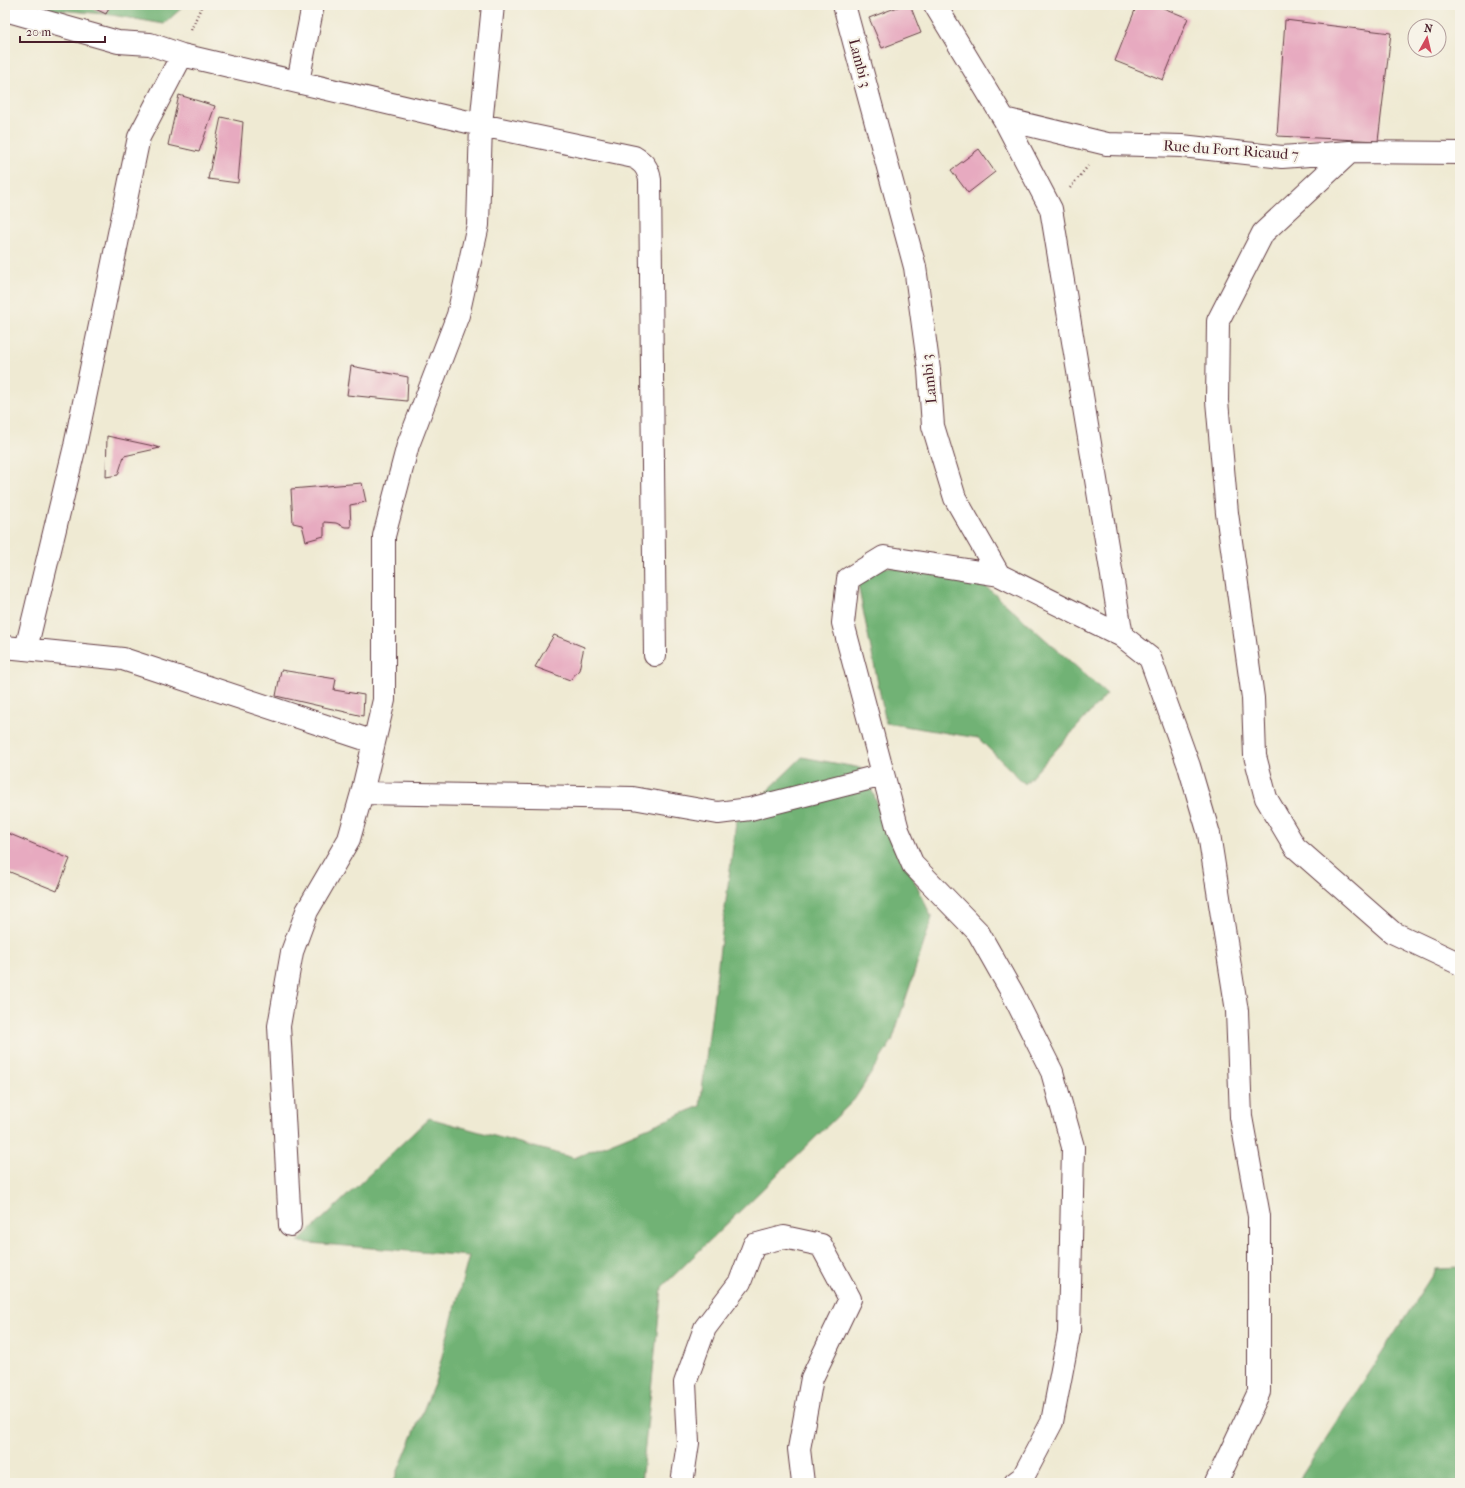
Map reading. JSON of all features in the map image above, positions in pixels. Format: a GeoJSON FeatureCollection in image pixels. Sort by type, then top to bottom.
{"type":"FeatureCollection","features":[{"type":"Feature","properties":{"kind":"street"},"geometry":{"type":"LineString","coordinates":[[298,82],[313,5]]}},
{"type":"Feature","properties":{"kind":"street"},"geometry":{"type":"LineString","coordinates":[[290,1225],[279,1026],[292,952],[307,911],[349,839],[362,793],[384,700],[384,536],[408,445],[458,315],[478,225],[480,124],[493,5]]}},
{"type":"Feature","properties":{"kind":"street","name":"Lambi 3"},"geometry":{"type":"LineString","coordinates":[[844,5],[915,267],[929,370],[933,426],[955,498],[999,575]]}},
{"type":"Feature","properties":{"kind":"street"},"geometry":{"type":"LineString","coordinates":[[935,5],[1004,119],[1051,210],[1122,636]]}},
{"type":"Feature","properties":{"kind":"street"},"geometry":{"type":"LineString","coordinates":[[5,10],[118,42],[150,44],[182,56],[480,124],[634,157],[642,162],[648,170],[650,180],[655,656]]}},
{"type":"Feature","properties":{"kind":"street"},"geometry":{"type":"LineString","coordinates":[[182,56],[139,138],[75,446],[16,648],[123,659],[374,742]]}},
{"type":"Feature","properties":{"kind":"street","name":"Rue du Fort Ricaud 7"},"geometry":{"type":"LineString","coordinates":[[1004,119],[1107,144],[1182,146],[1282,157],[1350,152],[1460,153]]}},
{"type":"Feature","properties":{"kind":"street"},"geometry":{"type":"LineString","coordinates":[[1350,152],[1263,233],[1218,322],[1217,402],[1227,513],[1253,698],[1255,756],[1266,798],[1295,847],[1392,932],[1460,964]]}},
{"type":"Feature","properties":{"kind":"street"},"geometry":{"type":"LineString","coordinates":[[1015,1483],[1023,1477],[1052,1422],[1070,1333],[1073,1147],[1052,1072],[1013,994],[978,932],[914,865],[898,830],[843,623],[848,579],[884,558],[999,575],[1122,636],[1150,658],[1189,766],[1209,834],[1237,1011],[1241,1117],[1258,1216],[1259,1392],[1216,1483]]}},
{"type":"Feature","properties":{"kind":"street"},"geometry":{"type":"LineString","coordinates":[[362,793],[633,798],[718,813],[750,809],[883,775]]}},
{"type":"Feature","properties":{"kind":"street"},"geometry":{"type":"LineString","coordinates":[[682,1483],[688,1443],[685,1383],[705,1328],[740,1282],[754,1245],[784,1237],[821,1245],[850,1299],[812,1378],[799,1449],[803,1483]]}},
{"type":"Feature","properties":{"kind":"path"},"geometry":{"type":"LineString","coordinates":[[1051,210],[1107,144]]}},
{"type":"Feature","properties":{"kind":"green space"},"geometry":{"type":"Polygon","coordinates":[[[24,5],[185,5],[164,24],[106,14],[33,8],[24,5]]]}},
{"type":"Feature","properties":{"kind":"green space"},"geometry":{"type":"Polygon","coordinates":[[[885,567],[974,576],[1107,694],[1025,784],[978,738],[886,723],[857,580],[885,567]]]}},
{"type":"Feature","properties":{"kind":"green space"},"geometry":{"type":"Polygon","coordinates":[[[802,757],[861,768],[932,918],[892,1041],[854,1100],[662,1287],[641,1483],[393,1483],[435,1382],[469,1256],[298,1242],[429,1118],[574,1158],[700,1106],[736,822],[802,757]]]}},
{"type":"Feature","properties":{"kind":"green space"},"geometry":{"type":"Polygon","coordinates":[[[1460,1268],[1460,1483],[1297,1483],[1436,1269],[1460,1268]]]}},
{"type":"Feature","properties":{"kind":"building"},"geometry":{"type":"Polygon","coordinates":[[[87,5],[110,5],[106,14],[87,5]]]}},
{"type":"Feature","properties":{"kind":"building"},"geometry":{"type":"Polygon","coordinates":[[[903,5],[910,5],[921,33],[882,48],[869,18],[903,5]]]}},
{"type":"Feature","properties":{"kind":"building"},"geometry":{"type":"Polygon","coordinates":[[[1137,5],[1156,5],[1188,18],[1163,80],[1115,61],[1137,5]]]}},
{"type":"Feature","properties":{"kind":"building"},"geometry":{"type":"Polygon","coordinates":[[[1285,20],[1391,33],[1378,141],[1277,136],[1285,20]]]}},
{"type":"Feature","properties":{"kind":"building"},"geometry":{"type":"Polygon","coordinates":[[[179,95],[215,106],[199,152],[168,145],[179,95]]]}},
{"type":"Feature","properties":{"kind":"building"},"geometry":{"type":"Polygon","coordinates":[[[221,117],[243,122],[238,183],[208,179],[221,117]]]}},
{"type":"Feature","properties":{"kind":"building"},"geometry":{"type":"Polygon","coordinates":[[[979,149],[995,172],[968,193],[951,170],[979,149]]]}},
{"type":"Feature","properties":{"kind":"building"},"geometry":{"type":"Polygon","coordinates":[[[351,366],[408,377],[407,401],[347,395],[351,366]]]}},
{"type":"Feature","properties":{"kind":"building"},"geometry":{"type":"Polygon","coordinates":[[[107,436],[160,448],[124,456],[118,475],[106,477],[107,436]]]}},
{"type":"Feature","properties":{"kind":"building"},"geometry":{"type":"Polygon","coordinates":[[[362,483],[366,502],[350,505],[351,527],[345,527],[336,523],[324,522],[324,536],[306,541],[302,525],[293,523],[291,489],[362,483]]]}},
{"type":"Feature","properties":{"kind":"building"},"geometry":{"type":"Polygon","coordinates":[[[554,635],[584,647],[579,670],[570,680],[535,667],[554,635]]]}},
{"type":"Feature","properties":{"kind":"building"},"geometry":{"type":"Polygon","coordinates":[[[281,670],[336,679],[334,690],[364,695],[363,716],[276,696],[281,670]]]}},
{"type":"Feature","properties":{"kind":"building"},"geometry":{"type":"Polygon","coordinates":[[[5,832],[70,859],[57,891],[5,870],[5,832]]]}}]}
